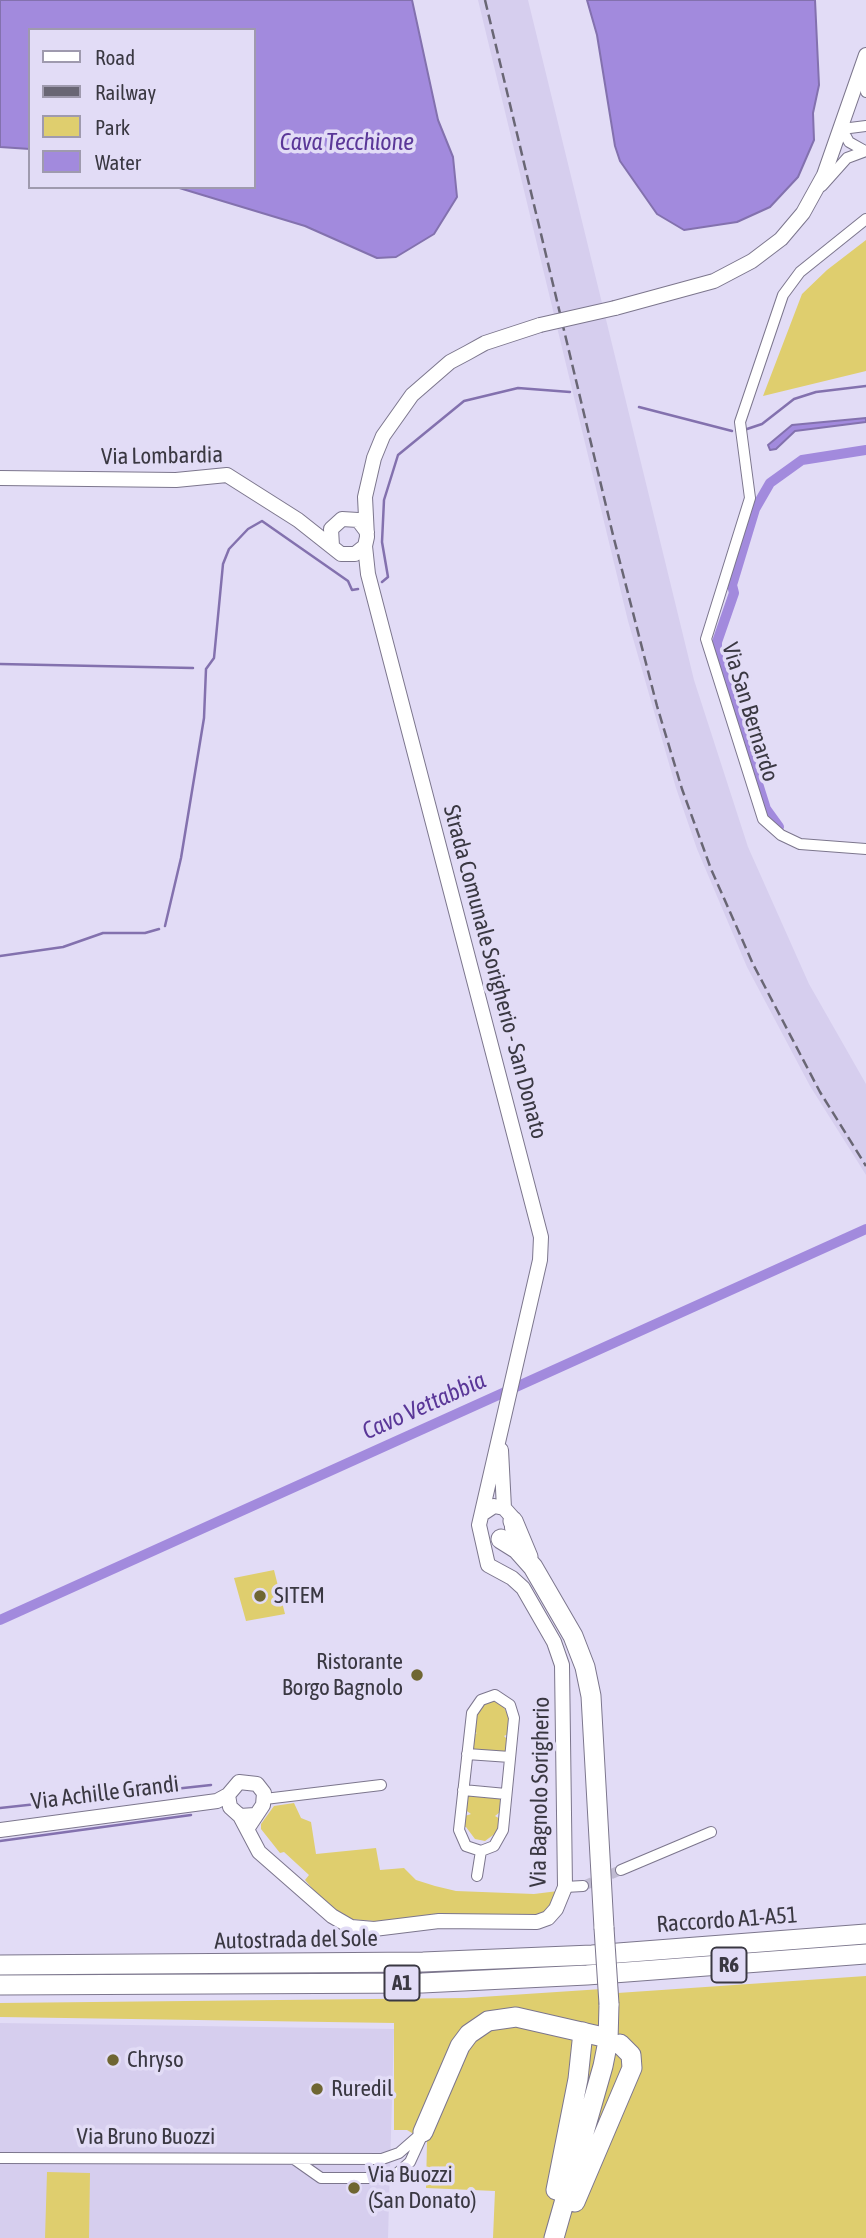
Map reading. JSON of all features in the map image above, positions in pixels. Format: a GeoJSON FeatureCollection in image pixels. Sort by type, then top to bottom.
{"type":"FeatureCollection","features":[{"type":"Feature","properties":{"kind":"highway"},"geometry":{"type":"LineString","coordinates":[[508,1514],[533,1567],[573,1636],[588,1680],[609,2004],[608,2041],[603,2066],[554,2238]]}},
{"type":"Feature","properties":{"kind":"highway"},"geometry":{"type":"LineString","coordinates":[[494,1537],[517,1549],[533,1567]]}},
{"type":"Feature","properties":{"kind":"highway","name":"Raccordo A1-A51"},"geometry":{"type":"LineString","coordinates":[[592,1955],[866,1934]]}},
{"type":"Feature","properties":{"kind":"highway","name":"Raccordo A1-A51"},"geometry":{"type":"LineString","coordinates":[[591,1975],[866,1954]]}},
{"type":"Feature","properties":{"kind":"highway","name":"Autostrada del Sole"},"geometry":{"type":"LineString","coordinates":[[0,1965],[216,1966],[592,1955]]}},
{"type":"Feature","properties":{"kind":"highway","name":"Autostrada del Sole"},"geometry":{"type":"LineString","coordinates":[[0,1985],[422,1983],[591,1975]]}},
{"type":"Feature","properties":{"kind":"highway"},"geometry":{"type":"LineString","coordinates":[[423,2132],[460,2046],[478,2027],[499,2018],[516,2017],[591,2034],[578,2080],[547,2238]]}},
{"type":"Feature","properties":{"kind":"highway"},"geometry":{"type":"LineString","coordinates":[[559,2238],[632,2068],[631,2055],[620,2044]]}},
{"type":"Feature","properties":{"kind":"street"},"geometry":{"type":"LineString","coordinates":[[864,62],[866,92]]}},
{"type":"Feature","properties":{"kind":"street"},"geometry":{"type":"LineString","coordinates":[[810,202],[842,128],[864,62]]}},
{"type":"Feature","properties":{"kind":"street"},"geometry":{"type":"LineString","coordinates":[[842,128],[866,125]]}},
{"type":"Feature","properties":{"kind":"street"},"geometry":{"type":"LineString","coordinates":[[842,128],[849,142],[866,151]]}},
{"type":"Feature","properties":{"kind":"street"},"geometry":{"type":"LineString","coordinates":[[361,544],[365,497],[373,458],[383,436],[412,395],[458,357],[485,343],[540,326],[681,291],[735,272],[780,239],[847,158],[866,151]]}},
{"type":"Feature","properties":{"kind":"street","name":"Via San Bernardo"},"geometry":{"type":"LineString","coordinates":[[866,219],[800,272],[783,295],[740,422],[750,498],[706,639],[763,819],[780,835],[800,844],[866,849]]}},
{"type":"Feature","properties":{"kind":"street","name":"Via Lombardia"},"geometry":{"type":"LineString","coordinates":[[0,478],[176,480],[227,475],[309,527],[332,546]]}},
{"type":"Feature","properties":{"kind":"street"},"geometry":{"type":"LineString","coordinates":[[351,518],[365,497]]}},
{"type":"Feature","properties":{"kind":"street"},"geometry":{"type":"LineString","coordinates":[[351,518],[361,523],[361,544],[341,554],[332,546],[331,529],[339,520],[351,518]]}},
{"type":"Feature","properties":{"kind":"street","name":"Via Lombardia"},"geometry":{"type":"LineString","coordinates":[[309,527],[331,529]]}},
{"type":"Feature","properties":{"kind":"street","name":"Strada Comunale Sorigherio - San Donato"},"geometry":{"type":"LineString","coordinates":[[361,544],[541,1237],[540,1260],[502,1427]]}},
{"type":"Feature","properties":{"kind":"street"},"geometry":{"type":"LineString","coordinates":[[502,1427],[500,1463],[511,1531],[494,1537],[480,1525],[502,1427]]}},
{"type":"Feature","properties":{"kind":"street"},"geometry":{"type":"LineString","coordinates":[[482,1514],[489,1507],[508,1514]]}},
{"type":"Feature","properties":{"kind":"street","name":"Via Bagnolo Sorigherio"},"geometry":{"type":"LineString","coordinates":[[232,1810],[259,1852],[340,1922],[362,1929],[439,1921],[537,1922],[548,1918],[556,1909],[565,1887],[562,1665],[554,1643],[523,1588],[512,1578],[491,1568],[486,1558],[494,1537]]}},
{"type":"Feature","properties":{"kind":"street"},"geometry":{"type":"LineString","coordinates":[[495,1695],[506,1700],[513,1710],[510,1757],[500,1838],[494,1846],[481,1851],[471,1849],[461,1838],[463,1790],[473,1709],[485,1697],[495,1695]]}},
{"type":"Feature","properties":{"kind":"street"},"geometry":{"type":"LineString","coordinates":[[467,1754],[510,1757]]}},
{"type":"Feature","properties":{"kind":"street"},"geometry":{"type":"LineString","coordinates":[[245,1780],[261,1788],[265,1799],[255,1815],[232,1810],[234,1785],[245,1780]]}},
{"type":"Feature","properties":{"kind":"street"},"geometry":{"type":"LineString","coordinates":[[265,1799],[381,1785]]}},
{"type":"Feature","properties":{"kind":"street"},"geometry":{"type":"LineString","coordinates":[[463,1790],[506,1794]]}},
{"type":"Feature","properties":{"kind":"street","name":"Via Achille Grandi"},"geometry":{"type":"LineString","coordinates":[[0,1829],[232,1810]]}},
{"type":"Feature","properties":{"kind":"street"},"geometry":{"type":"LineString","coordinates":[[621,1870],[711,1832]]}},
{"type":"Feature","properties":{"kind":"street"},"geometry":{"type":"LineString","coordinates":[[477,1876],[481,1851]]}},
{"type":"Feature","properties":{"kind":"street"},"geometry":{"type":"LineString","coordinates":[[565,1887],[583,1886]]}},
{"type":"Feature","properties":{"kind":"street"},"geometry":{"type":"LineString","coordinates":[[382,2160],[400,2153],[423,2132]]}},
{"type":"Feature","properties":{"kind":"street"},"geometry":{"type":"LineString","coordinates":[[293,2159],[321,2178],[392,2178],[410,2162],[423,2132]]}},
{"type":"Feature","properties":{"kind":"street","name":"Via Bruno Buozzi"},"geometry":{"type":"LineString","coordinates":[[0,2158],[382,2160]]}},
{"type":"Feature","properties":{"kind":"street"},"geometry":{"type":"LineString","coordinates":[[314,2173],[313,2164],[321,2159]]}},
{"type":"Feature","properties":{"kind":"street"},"geometry":{"type":"LineString","coordinates":[[382,2160],[391,2165],[392,2178]]}},
{"type":"Feature","properties":{"kind":"shaded area"},"geometry":{"type":"Polygon","coordinates":[[[478,0],[528,0],[694,680],[748,847],[809,984],[866,1084],[866,1175],[810,1086],[747,967],[697,849],[676,788],[628,621],[478,0]]]}},
{"type":"Feature","properties":{"kind":"shaded area"},"geometry":{"type":"Polygon","coordinates":[[[0,2023],[394,2029],[388,2238],[0,2238],[0,2023]]]}},
{"type":"Feature","properties":{"kind":"green space"},"geometry":{"type":"Polygon","coordinates":[[[866,240],[866,371],[763,396],[802,294],[827,270],[866,240]]]}},
{"type":"Feature","properties":{"kind":"green space","name":"SITEM"},"geometry":{"type":"Polygon","coordinates":[[[274,1570],[285,1614],[246,1621],[234,1578],[274,1570]]]}},
{"type":"Feature","properties":{"kind":"green space"},"geometry":{"type":"Polygon","coordinates":[[[496,1701],[504,1707],[508,1716],[512,1716],[510,1733],[504,1736],[509,1741],[508,1756],[468,1753],[470,1737],[477,1733],[471,1730],[473,1712],[488,1702],[496,1701]]]}},
{"type":"Feature","properties":{"kind":"green space"},"geometry":{"type":"Polygon","coordinates":[[[465,1791],[504,1796],[500,1812],[495,1816],[502,1820],[500,1830],[485,1841],[475,1839],[466,1827],[461,1827],[465,1816],[471,1814],[464,1809],[465,1791]]]}},
{"type":"Feature","properties":{"kind":"green space"},"geometry":{"type":"Polygon","coordinates":[[[294,1803],[301,1818],[311,1822],[316,1854],[376,1848],[380,1870],[404,1868],[416,1880],[456,1891],[534,1894],[558,1891],[550,1910],[537,1917],[388,1922],[348,1919],[322,1900],[305,1880],[309,1875],[284,1852],[280,1853],[261,1829],[261,1824],[274,1806],[294,1803]]]}},
{"type":"Feature","properties":{"kind":"green space"},"geometry":{"type":"Polygon","coordinates":[[[866,1976],[866,2238],[493,2238],[495,2191],[426,2188],[427,2142],[407,2130],[394,2130],[394,2023],[0,2017],[0,2003],[466,1998],[602,1989],[603,1994],[866,1976]]]}},
{"type":"Feature","properties":{"kind":"green space"},"geometry":{"type":"Polygon","coordinates":[[[47,2172],[90,2173],[89,2238],[45,2238],[47,2172]]]}},
{"type":"Feature","properties":{"kind":"water","name":"Cava Tecchione"},"geometry":{"type":"Polygon","coordinates":[[[0,0],[412,0],[438,120],[453,157],[457,197],[434,234],[396,257],[377,258],[305,226],[183,189],[256,189],[256,28],[28,28],[28,149],[0,147],[0,0]]]}},
{"type":"Feature","properties":{"kind":"water"},"geometry":{"type":"Polygon","coordinates":[[[587,0],[815,0],[819,85],[813,113],[814,140],[798,177],[770,207],[737,222],[684,230],[657,214],[620,161],[615,146],[597,35],[587,0]]]}},
{"type":"Feature","properties":{"kind":"water"},"geometry":{"type":"Polygon","coordinates":[[[866,418],[866,422],[795,431],[776,449],[770,450],[768,445],[792,425],[866,418]]]}},
{"type":"Feature","properties":{"kind":"waterway"},"geometry":{"type":"LineString","coordinates":[[747,429],[762,424],[794,399],[816,392],[866,386]]}},
{"type":"Feature","properties":{"kind":"waterway"},"geometry":{"type":"LineString","coordinates":[[382,582],[388,577],[382,542],[384,500],[398,455],[464,401],[518,388],[570,392]]}},
{"type":"Feature","properties":{"kind":"waterway"},"geometry":{"type":"LineString","coordinates":[[639,407],[732,431]]}},
{"type":"Feature","properties":{"kind":"waterway"},"geometry":{"type":"LineString","coordinates":[[779,827],[766,809],[717,653],[717,642],[734,593],[732,585],[755,509],[770,483],[802,460],[866,450]]}},
{"type":"Feature","properties":{"kind":"waterway"},"geometry":{"type":"LineString","coordinates":[[165,926],[181,858],[204,718],[206,669],[214,658],[223,564],[229,549],[248,529],[262,521],[348,581],[352,590],[358,589]]}},
{"type":"Feature","properties":{"kind":"waterway"},"geometry":{"type":"LineString","coordinates":[[0,664],[193,668]]}},
{"type":"Feature","properties":{"kind":"waterway"},"geometry":{"type":"LineString","coordinates":[[0,956],[63,947],[103,933],[145,933],[159,929]]}},
{"type":"Feature","properties":{"kind":"waterway","name":"Cavo Vettabbia"},"geometry":{"type":"LineString","coordinates":[[0,1620],[866,1229]]}},
{"type":"Feature","properties":{"kind":"waterway"},"geometry":{"type":"LineString","coordinates":[[0,1808],[211,1785]]}},
{"type":"Feature","properties":{"kind":"waterway"},"geometry":{"type":"LineString","coordinates":[[0,1841],[191,1815]]}},
{"type":"Feature","properties":{"kind":"tunnel"},"geometry":{"type":"LineString","coordinates":[[583,1886],[621,1870]]}},
{"type":"Feature","properties":{"kind":"railway"},"geometry":{"type":"LineString","coordinates":[[485,0],[613,535],[657,706],[682,789],[711,869],[753,964],[820,1092],[866,1166]]}},
{"type":"Feature","properties":{"kind":"place","name":"SITEM"},"geometry":{"type":"Point","coordinates":[260,1596]}},
{"type":"Feature","properties":{"kind":"place","name":"Ristorante Borgo Bagnolo"},"geometry":{"type":"Point","coordinates":[417,1675]}},
{"type":"Feature","properties":{"kind":"place","name":"Chryso"},"geometry":{"type":"Point","coordinates":[113,2060]}},
{"type":"Feature","properties":{"kind":"place","name":"Ruredil"},"geometry":{"type":"Point","coordinates":[317,2089]}},
{"type":"Feature","properties":{"kind":"place","name":"Via Buozzi (San Donato)"},"geometry":{"type":"Point","coordinates":[354,2188]}}]}
